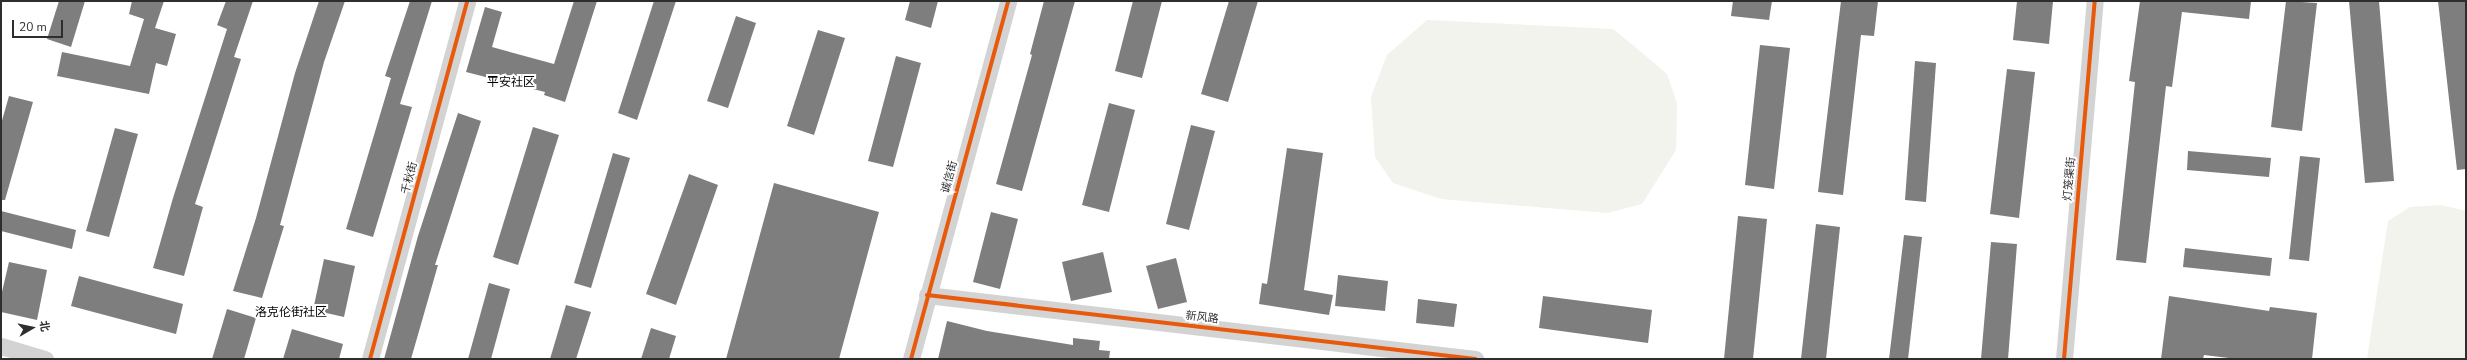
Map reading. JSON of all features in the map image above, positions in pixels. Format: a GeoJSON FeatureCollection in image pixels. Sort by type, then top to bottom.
{"type":"FeatureCollection","features":[{"type":"Feature","properties":{"kind":"street","name":"千秋街"},"geometry":{"type":"LineString","coordinates":[[370,359],[467,1]]}},
{"type":"Feature","properties":{"kind":"street","name":"诚信街"},"geometry":{"type":"LineString","coordinates":[[911,359],[1008,1]]}},
{"type":"Feature","properties":{"kind":"street","name":"灯笼渠街"},"geometry":{"type":"LineString","coordinates":[[2064,359],[2095,1]]}},
{"type":"Feature","properties":{"kind":"street","name":"新风路"},"geometry":{"type":"LineString","coordinates":[[927,296],[1475,359]]}},
{"type":"Feature","properties":{"kind":"street"},"geometry":{"type":"LineString","coordinates":[[1,346],[45,359]]}},
{"type":"Feature","properties":{"kind":"shaded area"},"geometry":{"type":"Polygon","coordinates":[[[1427,20],[1613,29],[1646,56],[1667,74],[1677,104],[1676,150],[1642,204],[1607,213],[1441,199],[1393,183],[1375,157],[1371,97],[1387,55],[1427,20]]]}},
{"type":"Feature","properties":{"kind":"shaded area"},"geometry":{"type":"Polygon","coordinates":[[[2441,205],[2466,211],[2466,359],[2367,359],[2388,221],[2410,207],[2441,205]]]}},
{"type":"Feature","properties":{"kind":"building"},"geometry":{"type":"Polygon","coordinates":[[[59,1],[85,1],[71,47],[47,39],[59,1]]]}},
{"type":"Feature","properties":{"kind":"building"},"geometry":{"type":"Polygon","coordinates":[[[132,1],[164,1],[155,28],[176,34],[167,66],[156,63],[149,94],[57,76],[62,52],[130,66],[144,19],[129,14],[132,1]]]}},
{"type":"Feature","properties":{"kind":"building"},"geometry":{"type":"Polygon","coordinates":[[[226,1],[253,1],[234,57],[241,59],[195,204],[203,207],[184,276],[153,268],[173,198],[227,29],[217,25],[226,1]]]}},
{"type":"Feature","properties":{"kind":"building"},"geometry":{"type":"Polygon","coordinates":[[[319,1],[345,1],[324,62],[280,225],[284,226],[262,298],[233,291],[256,218],[295,73],[319,1]]]}},
{"type":"Feature","properties":{"kind":"building"},"geometry":{"type":"Polygon","coordinates":[[[410,1],[432,1],[400,104],[412,107],[373,237],[346,229],[391,78],[385,76],[410,1]]]}},
{"type":"Feature","properties":{"kind":"building"},"geometry":{"type":"Polygon","coordinates":[[[574,1],[597,1],[565,102],[544,95],[545,92],[466,72],[485,7],[502,12],[492,47],[554,64],[574,1]]]}},
{"type":"Feature","properties":{"kind":"building"},"geometry":{"type":"Polygon","coordinates":[[[654,1],[676,1],[637,120],[618,113],[654,1]]]}},
{"type":"Feature","properties":{"kind":"building"},"geometry":{"type":"Polygon","coordinates":[[[910,1],[938,1],[931,28],[905,20],[910,1]]]}},
{"type":"Feature","properties":{"kind":"building"},"geometry":{"type":"Polygon","coordinates":[[[1044,1],[1075,1],[1022,191],[996,184],[1032,55],[1030,54],[1044,1]]]}},
{"type":"Feature","properties":{"kind":"building"},"geometry":{"type":"Polygon","coordinates":[[[1133,1],[1162,1],[1142,78],[1115,71],[1133,1]]]}},
{"type":"Feature","properties":{"kind":"building"},"geometry":{"type":"Polygon","coordinates":[[[1229,1],[1258,1],[1228,102],[1201,94],[1229,1]]]}},
{"type":"Feature","properties":{"kind":"building"},"geometry":{"type":"Polygon","coordinates":[[[1733,1],[1772,1],[1769,20],[1731,16],[1733,1]]]}},
{"type":"Feature","properties":{"kind":"building"},"geometry":{"type":"Polygon","coordinates":[[[1841,1],[1878,1],[1874,36],[1861,35],[1843,195],[1818,192],[1841,1]]]}},
{"type":"Feature","properties":{"kind":"building"},"geometry":{"type":"Polygon","coordinates":[[[2017,1],[2053,1],[2049,44],[2013,40],[2017,1]]]}},
{"type":"Feature","properties":{"kind":"building"},"geometry":{"type":"Polygon","coordinates":[[[2140,1],[2251,1],[2249,19],[2182,12],[2172,87],[2166,86],[2146,263],[2116,260],[2135,82],[2129,81],[2140,1]]]}},
{"type":"Feature","properties":{"kind":"building"},"geometry":{"type":"Polygon","coordinates":[[[2286,1],[2317,3],[2302,131],[2271,127],[2286,1]]]}},
{"type":"Feature","properties":{"kind":"building"},"geometry":{"type":"Polygon","coordinates":[[[2349,1],[2379,1],[2394,181],[2365,183],[2349,1]]]}},
{"type":"Feature","properties":{"kind":"building"},"geometry":{"type":"Polygon","coordinates":[[[2438,1],[2466,1],[2466,169],[2457,170],[2438,1]]]}},
{"type":"Feature","properties":{"kind":"building"},"geometry":{"type":"Polygon","coordinates":[[[736,16],[756,23],[728,108],[707,101],[736,16]]]}},
{"type":"Feature","properties":{"kind":"building"},"geometry":{"type":"Polygon","coordinates":[[[818,30],[845,38],[814,135],[787,126],[818,30]]]}},
{"type":"Feature","properties":{"kind":"building"},"geometry":{"type":"Polygon","coordinates":[[[1760,45],[1790,48],[1774,189],[1745,185],[1760,45]]]}},
{"type":"Feature","properties":{"kind":"building"},"geometry":{"type":"Polygon","coordinates":[[[896,56],[921,63],[893,167],[868,161],[896,56]]]}},
{"type":"Feature","properties":{"kind":"building"},"geometry":{"type":"Polygon","coordinates":[[[1915,61],[1936,63],[1926,202],[1905,200],[1915,61]]]}},
{"type":"Feature","properties":{"kind":"building"},"geometry":{"type":"Polygon","coordinates":[[[2007,69],[2035,72],[2019,218],[1990,214],[2007,69]]]}},
{"type":"Feature","properties":{"kind":"building"},"geometry":{"type":"Polygon","coordinates":[[[9,96],[33,102],[5,200],[1,200],[1,124],[9,96]]]}},
{"type":"Feature","properties":{"kind":"building"},"geometry":{"type":"Polygon","coordinates":[[[1109,103],[1135,110],[1109,212],[1082,205],[1109,103]]]}},
{"type":"Feature","properties":{"kind":"building"},"geometry":{"type":"Polygon","coordinates":[[[458,113],[481,121],[435,265],[438,265],[411,359],[384,359],[418,236],[458,113]]]}},
{"type":"Feature","properties":{"kind":"building"},"geometry":{"type":"Polygon","coordinates":[[[1191,125],[1215,131],[1189,230],[1166,224],[1191,125]]]}},
{"type":"Feature","properties":{"kind":"building"},"geometry":{"type":"Polygon","coordinates":[[[533,127],[559,135],[518,265],[493,257],[533,127]]]}},
{"type":"Feature","properties":{"kind":"building"},"geometry":{"type":"Polygon","coordinates":[[[115,128],[138,134],[109,237],[86,231],[115,128]]]}},
{"type":"Feature","properties":{"kind":"building"},"geometry":{"type":"Polygon","coordinates":[[[1287,148],[1323,153],[1304,290],[1333,295],[1329,315],[1259,304],[1262,283],[1267,284],[1287,148]]]}},
{"type":"Feature","properties":{"kind":"building"},"geometry":{"type":"Polygon","coordinates":[[[2188,151],[2271,158],[2269,177],[2187,170],[2188,151]]]}},
{"type":"Feature","properties":{"kind":"building"},"geometry":{"type":"Polygon","coordinates":[[[613,153],[630,158],[591,288],[574,283],[613,153]]]}},
{"type":"Feature","properties":{"kind":"building"},"geometry":{"type":"Polygon","coordinates":[[[2300,156],[2320,158],[2309,261],[2289,259],[2300,156]]]}},
{"type":"Feature","properties":{"kind":"building"},"geometry":{"type":"Polygon","coordinates":[[[689,174],[718,185],[676,305],[646,294],[689,174]]]}},
{"type":"Feature","properties":{"kind":"building"},"geometry":{"type":"Polygon","coordinates":[[[774,183],[879,212],[839,359],[726,359],[774,183]]]}},
{"type":"Feature","properties":{"kind":"building"},"geometry":{"type":"Polygon","coordinates":[[[1,211],[76,230],[72,249],[1,231],[1,211]]]}},
{"type":"Feature","properties":{"kind":"building"},"geometry":{"type":"Polygon","coordinates":[[[991,212],[1018,219],[1000,289],[973,282],[991,212]]]}},
{"type":"Feature","properties":{"kind":"building"},"geometry":{"type":"Polygon","coordinates":[[[1738,216],[1767,219],[1753,359],[1724,359],[1738,216]]]}},
{"type":"Feature","properties":{"kind":"building"},"geometry":{"type":"Polygon","coordinates":[[[1816,224],[1840,227],[1826,359],[1801,359],[1816,224]]]}},
{"type":"Feature","properties":{"kind":"building"},"geometry":{"type":"Polygon","coordinates":[[[1904,235],[1922,237],[1908,359],[1889,359],[1904,235]]]}},
{"type":"Feature","properties":{"kind":"building"},"geometry":{"type":"Polygon","coordinates":[[[1991,242],[2017,244],[2008,359],[1981,359],[1991,242]]]}},
{"type":"Feature","properties":{"kind":"building"},"geometry":{"type":"Polygon","coordinates":[[[2185,248],[2272,258],[2270,276],[2183,267],[2185,248]]]}},
{"type":"Feature","properties":{"kind":"building"},"geometry":{"type":"Polygon","coordinates":[[[1103,252],[1112,292],[1071,301],[1062,262],[1103,252]]]}},
{"type":"Feature","properties":{"kind":"building"},"geometry":{"type":"Polygon","coordinates":[[[1176,258],[1187,302],[1158,309],[1146,266],[1176,258]]]}},
{"type":"Feature","properties":{"kind":"building"},"geometry":{"type":"Polygon","coordinates":[[[324,259],[355,266],[344,317],[313,310],[324,259]]]}},
{"type":"Feature","properties":{"kind":"building"},"geometry":{"type":"Polygon","coordinates":[[[9,262],[47,270],[37,320],[1,312],[1,296],[9,262]]]}},
{"type":"Feature","properties":{"kind":"building"},"geometry":{"type":"Polygon","coordinates":[[[1338,275],[1388,281],[1385,311],[1335,306],[1338,275]]]}},
{"type":"Feature","properties":{"kind":"building"},"geometry":{"type":"Polygon","coordinates":[[[79,276],[183,304],[176,334],[71,306],[79,276]]]}},
{"type":"Feature","properties":{"kind":"building"},"geometry":{"type":"Polygon","coordinates":[[[489,283],[510,289],[491,359],[468,359],[489,283]]]}},
{"type":"Feature","properties":{"kind":"building"},"geometry":{"type":"Polygon","coordinates":[[[1543,296],[1652,310],[1648,343],[1539,328],[1543,296]]]}},
{"type":"Feature","properties":{"kind":"building"},"geometry":{"type":"Polygon","coordinates":[[[2169,296],[2269,311],[2270,307],[2317,313],[2312,359],[2237,359],[2204,355],[2203,359],[2161,359],[2169,296]]]}},
{"type":"Feature","properties":{"kind":"building"},"geometry":{"type":"Polygon","coordinates":[[[1418,299],[1457,304],[1454,327],[1416,323],[1418,299]]]}},
{"type":"Feature","properties":{"kind":"building"},"geometry":{"type":"Polygon","coordinates":[[[566,305],[591,312],[576,359],[550,359],[566,305]]]}},
{"type":"Feature","properties":{"kind":"building"},"geometry":{"type":"Polygon","coordinates":[[[227,309],[256,318],[244,359],[212,359],[227,309]]]}},
{"type":"Feature","properties":{"kind":"building"},"geometry":{"type":"Polygon","coordinates":[[[947,321],[987,331],[1073,345],[1073,338],[1100,341],[1099,350],[1110,351],[1109,359],[938,359],[947,321]]]}},
{"type":"Feature","properties":{"kind":"building"},"geometry":{"type":"Polygon","coordinates":[[[651,328],[676,336],[669,359],[641,359],[651,328]]]}},
{"type":"Feature","properties":{"kind":"building"},"geometry":{"type":"Polygon","coordinates":[[[292,329],[343,344],[339,359],[283,359],[292,329]]]}},
{"type":"Feature","properties":{"kind":"cycle path"},"geometry":{"type":"LineString","coordinates":[[370,359],[467,1]]}},
{"type":"Feature","properties":{"kind":"cycle path"},"geometry":{"type":"LineString","coordinates":[[911,359],[1008,1]]}},
{"type":"Feature","properties":{"kind":"cycle path"},"geometry":{"type":"LineString","coordinates":[[2064,359],[2095,1]]}},
{"type":"Feature","properties":{"kind":"cycle path"},"geometry":{"type":"LineString","coordinates":[[927,295],[1475,359]]}},
{"type":"Feature","properties":{"kind":"district","name":"平安社区"},"geometry":{"type":"Point","coordinates":[511,83]}},
{"type":"Feature","properties":{"kind":"district","name":"洛克伦街社区"},"geometry":{"type":"Point","coordinates":[291,313]}}]}
